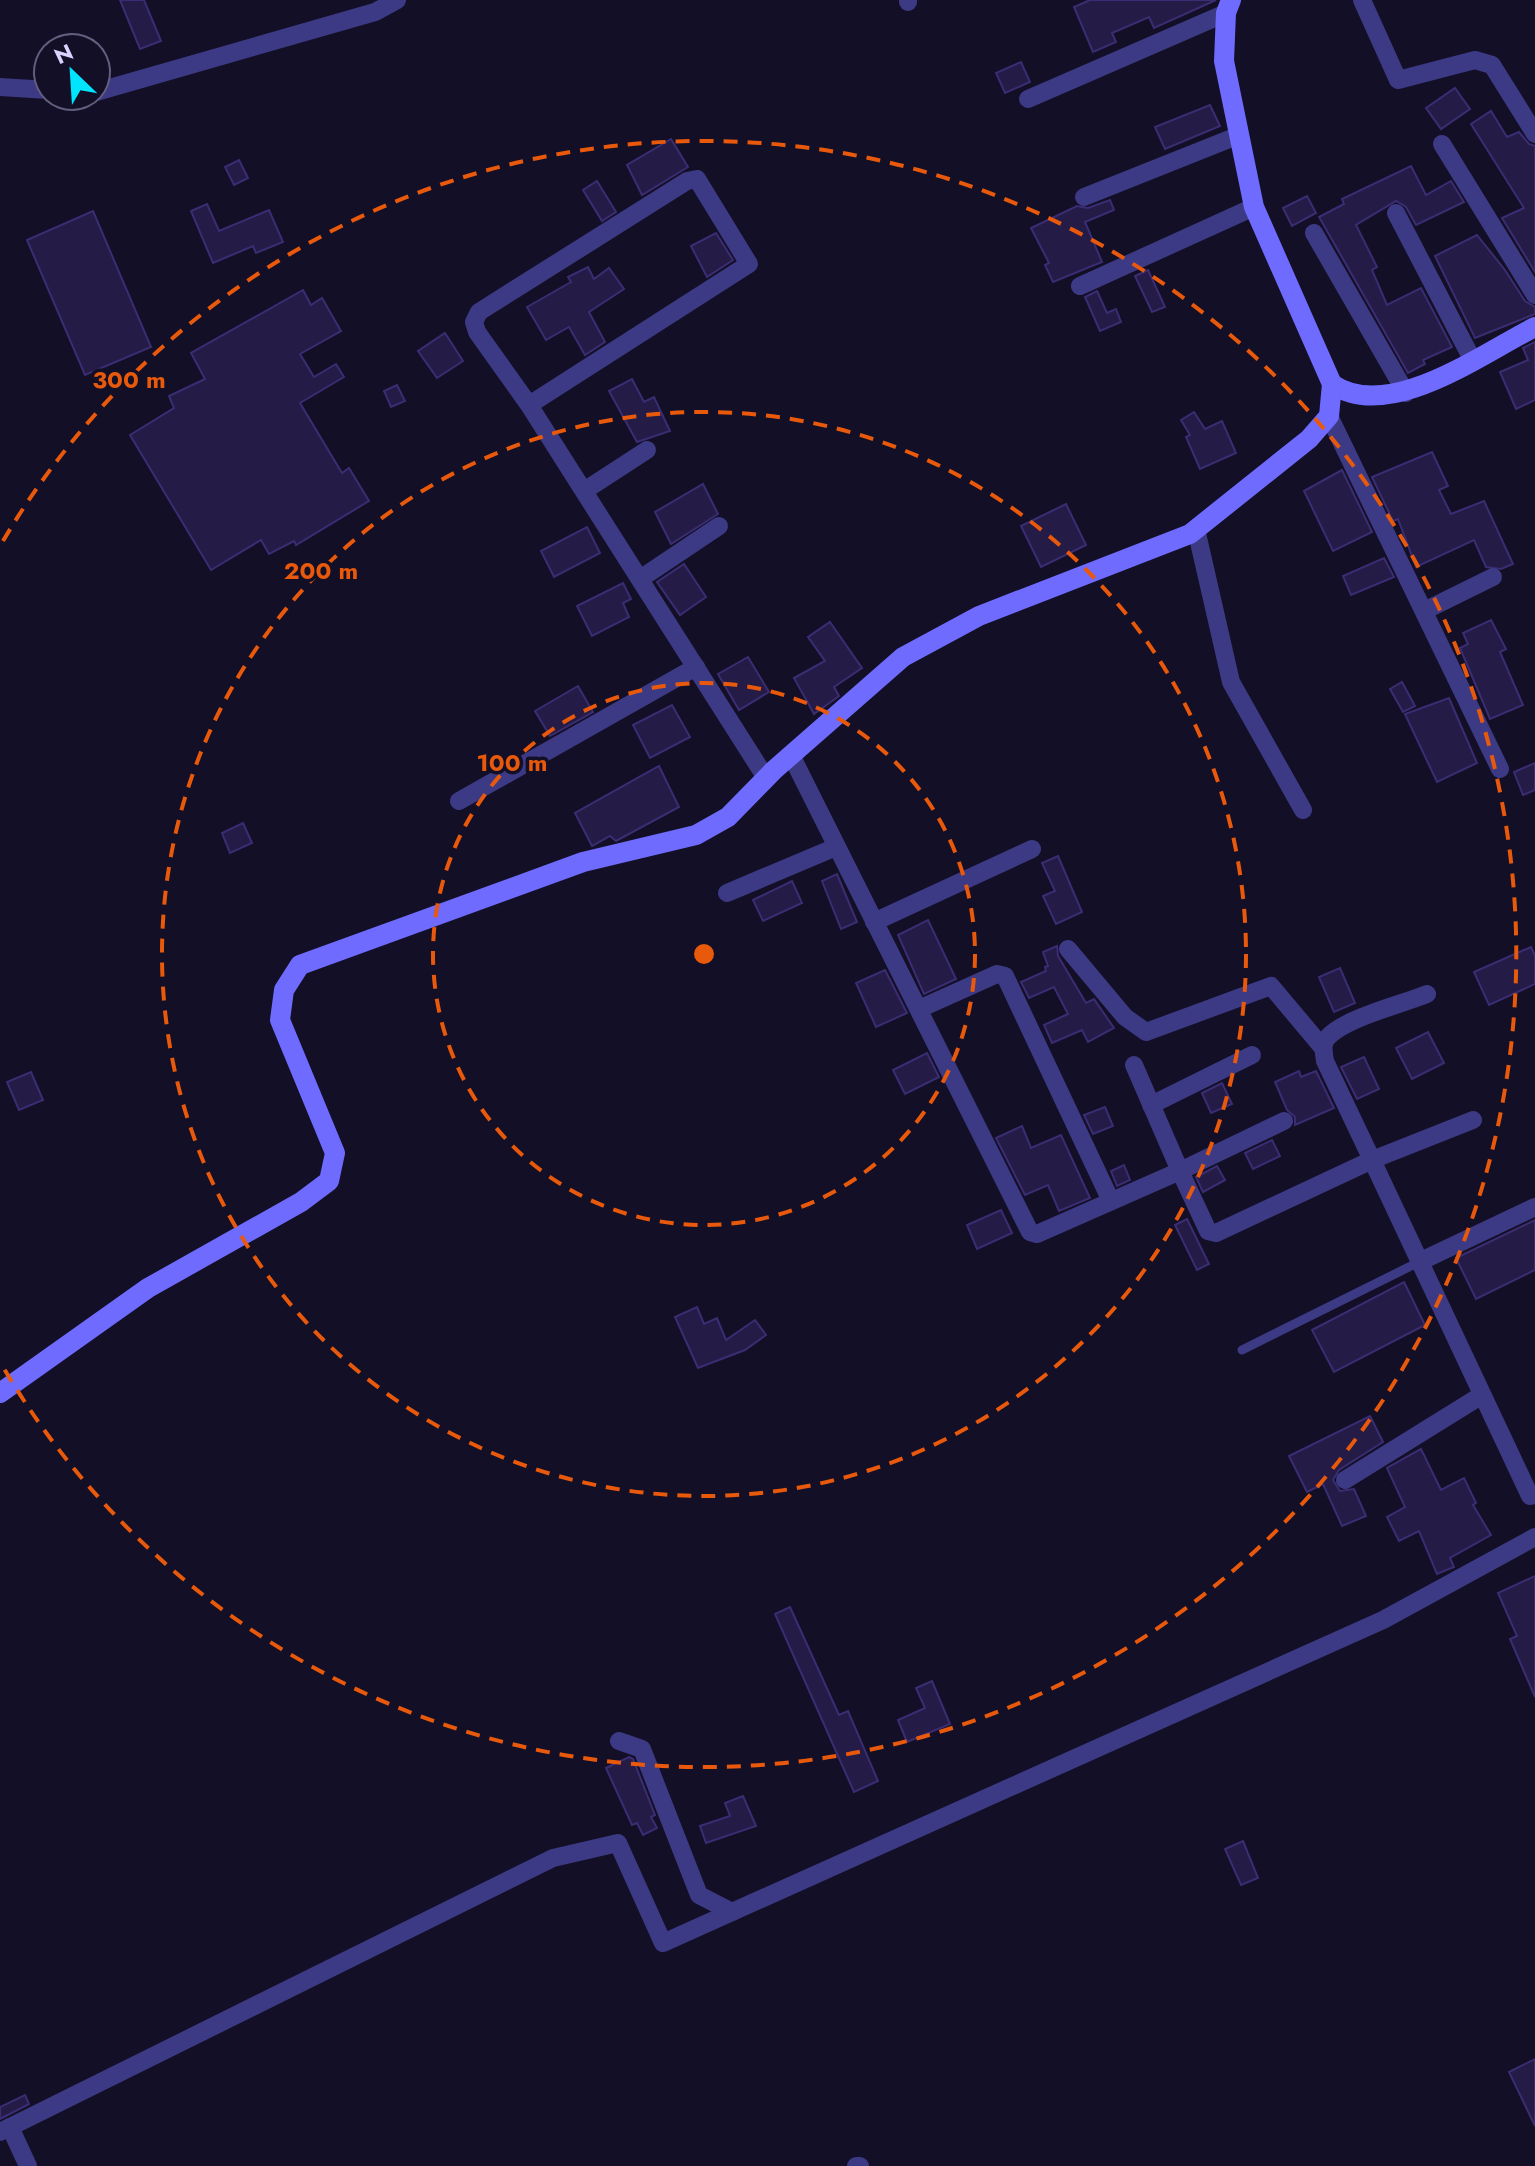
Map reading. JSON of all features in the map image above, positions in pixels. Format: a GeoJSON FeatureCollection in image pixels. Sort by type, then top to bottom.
{"type":"FeatureCollection","features":[{"type":"Feature","properties":{"kind":"main road"},"geometry":{"type":"LineString","coordinates":[[0,1393],[148,1288],[301,1202],[329,1181],[335,1153],[280,1020],[284,990],[300,965],[583,862],[696,835],[728,817],[791,755],[903,657],[979,616],[1104,569],[1196,529],[1309,439],[1329,416],[1332,384],[1254,207],[1224,61],[1228,7]]}},
{"type":"Feature","properties":{"kind":"main road"},"geometry":{"type":"LineString","coordinates":[[1332,384],[1349,396],[1406,393],[1535,327]]}},
{"type":"Feature","properties":{"kind":"street"},"geometry":{"type":"LineString","coordinates":[[112,87],[375,12],[397,0]]}},
{"type":"Feature","properties":{"kind":"street"},"geometry":{"type":"LineString","coordinates":[[1362,0],[1398,80],[1475,60],[1492,65],[1535,134]]}},
{"type":"Feature","properties":{"kind":"street"},"geometry":{"type":"LineString","coordinates":[[1028,99],[1228,7]]}},
{"type":"Feature","properties":{"kind":"street"},"geometry":{"type":"LineString","coordinates":[[0,87],[32,89]]}},
{"type":"Feature","properties":{"kind":"street"},"geometry":{"type":"LineString","coordinates":[[1084,197],[1237,136]]}},
{"type":"Feature","properties":{"kind":"street"},"geometry":{"type":"LineString","coordinates":[[1442,144],[1535,295]]}},
{"type":"Feature","properties":{"kind":"street"},"geometry":{"type":"LineString","coordinates":[[529,405],[749,264],[697,179],[687,181],[479,312],[474,322],[477,332],[529,405],[766,778]]}},
{"type":"Feature","properties":{"kind":"street"},"geometry":{"type":"LineString","coordinates":[[1080,286],[1254,207]]}},
{"type":"Feature","properties":{"kind":"street"},"geometry":{"type":"LineString","coordinates":[[1396,213],[1472,359]]}},
{"type":"Feature","properties":{"kind":"street"},"geometry":{"type":"LineString","coordinates":[[1314,233],[1406,393]]}},
{"type":"Feature","properties":{"kind":"street"},"geometry":{"type":"LineString","coordinates":[[1329,416],[1426,610],[1500,769]]}},
{"type":"Feature","properties":{"kind":"street"},"geometry":{"type":"LineString","coordinates":[[584,491],[647,450]]}},
{"type":"Feature","properties":{"kind":"street"},"geometry":{"type":"LineString","coordinates":[[640,579],[719,526]]}},
{"type":"Feature","properties":{"kind":"street"},"geometry":{"type":"LineString","coordinates":[[1196,529],[1231,682],[1303,810]]}},
{"type":"Feature","properties":{"kind":"street"},"geometry":{"type":"LineString","coordinates":[[1426,610],[1493,577]]}},
{"type":"Feature","properties":{"kind":"street"},"geometry":{"type":"LineString","coordinates":[[459,801],[696,667]]}},
{"type":"Feature","properties":{"kind":"street"},"geometry":{"type":"LineString","coordinates":[[791,755],[1030,1232],[1037,1234],[1284,1121]]}},
{"type":"Feature","properties":{"kind":"street"},"geometry":{"type":"LineString","coordinates":[[727,893],[836,847]]}},
{"type":"Feature","properties":{"kind":"street"},"geometry":{"type":"LineString","coordinates":[[874,922],[1032,849]]}},
{"type":"Feature","properties":{"kind":"street"},"geometry":{"type":"LineString","coordinates":[[1068,949],[1125,1017],[1146,1032],[1271,986],[1323,1048],[1346,1107],[1482,1395],[1530,1496],[1535,1495]]}},
{"type":"Feature","properties":{"kind":"street"},"geometry":{"type":"LineString","coordinates":[[919,1009],[997,974],[1005,976],[1111,1201]]}},
{"type":"Feature","properties":{"kind":"street"},"geometry":{"type":"LineString","coordinates":[[1323,1048],[1327,1038],[1343,1027],[1427,994]]}},
{"type":"Feature","properties":{"kind":"street"},"geometry":{"type":"LineString","coordinates":[[1151,1105],[1252,1055]]}},
{"type":"Feature","properties":{"kind":"street"},"geometry":{"type":"LineString","coordinates":[[1134,1065],[1180,1171],[1212,1233],[1372,1160],[1473,1120]]}},
{"type":"Feature","properties":{"kind":"street"},"geometry":{"type":"LineString","coordinates":[[1419,1262],[1535,1207]]}},
{"type":"Feature","properties":{"kind":"street"},"geometry":{"type":"LineString","coordinates":[[1345,1480],[1482,1395]]}},
{"type":"Feature","properties":{"kind":"street"},"geometry":{"type":"LineString","coordinates":[[28,2166],[5,2130],[553,1858],[618,1843],[663,1943],[1383,1620],[1535,1537]]}},
{"type":"Feature","properties":{"kind":"street"},"geometry":{"type":"LineString","coordinates":[[619,1741],[642,1749],[699,1895],[732,1912]]}},
{"type":"Feature","properties":{"kind":"lane"},"geometry":{"type":"LineString","coordinates":[[1242,1350],[1419,1262]]}},
{"type":"Feature","properties":{"kind":"building"},"geometry":{"type":"Polygon","coordinates":[[[120,0],[144,0],[161,41],[140,49],[120,0]]]}},
{"type":"Feature","properties":{"kind":"building"},"geometry":{"type":"Polygon","coordinates":[[[1090,0],[1216,0],[1154,28],[1149,17],[1112,33],[1116,42],[1093,52],[1074,7],[1090,0]]]}},
{"type":"Feature","properties":{"kind":"building"},"geometry":{"type":"Polygon","coordinates":[[[1021,62],[1030,82],[1005,93],[996,73],[1021,62]]]}},
{"type":"Feature","properties":{"kind":"building"},"geometry":{"type":"Polygon","coordinates":[[[1455,88],[1470,109],[1441,129],[1426,108],[1455,88]]]}},
{"type":"Feature","properties":{"kind":"building"},"geometry":{"type":"Polygon","coordinates":[[[1210,105],[1220,126],[1165,149],[1155,127],[1210,105]]]}},
{"type":"Feature","properties":{"kind":"building"},"geometry":{"type":"Polygon","coordinates":[[[1491,111],[1507,137],[1519,132],[1529,144],[1535,146],[1535,272],[1502,218],[1524,208],[1471,124],[1491,111]]]}},
{"type":"Feature","properties":{"kind":"building"},"geometry":{"type":"Polygon","coordinates":[[[671,139],[688,167],[642,195],[627,165],[671,139]]]}},
{"type":"Feature","properties":{"kind":"building"},"geometry":{"type":"Polygon","coordinates":[[[239,160],[248,178],[234,185],[225,167],[239,160]]]}},
{"type":"Feature","properties":{"kind":"building"},"geometry":{"type":"Polygon","coordinates":[[[1411,166],[1426,195],[1451,181],[1464,202],[1416,225],[1406,207],[1396,201],[1356,225],[1377,267],[1372,270],[1387,305],[1421,288],[1452,347],[1423,360],[1425,364],[1408,373],[1319,217],[1344,204],[1342,199],[1411,166]]]}},
{"type":"Feature","properties":{"kind":"building"},"geometry":{"type":"Polygon","coordinates":[[[597,181],[616,212],[602,221],[583,190],[597,181]]]}},
{"type":"Feature","properties":{"kind":"building"},"geometry":{"type":"Polygon","coordinates":[[[1307,196],[1316,213],[1292,226],[1283,208],[1307,196]]]}},
{"type":"Feature","properties":{"kind":"building"},"geometry":{"type":"Polygon","coordinates":[[[1110,200],[1114,210],[1085,222],[1102,262],[1053,282],[1045,265],[1049,263],[1031,228],[1077,206],[1088,208],[1110,200]]]}},
{"type":"Feature","properties":{"kind":"building"},"geometry":{"type":"Polygon","coordinates":[[[207,204],[219,231],[269,210],[283,242],[256,253],[253,246],[213,263],[191,211],[207,204]]]}},
{"type":"Feature","properties":{"kind":"building"},"geometry":{"type":"Polygon","coordinates":[[[93,211],[151,347],[85,375],[27,240],[93,211]]]}},
{"type":"Feature","properties":{"kind":"building"},"geometry":{"type":"Polygon","coordinates":[[[716,233],[733,260],[707,277],[691,246],[716,233]]]}},
{"type":"Feature","properties":{"kind":"building"},"geometry":{"type":"Polygon","coordinates":[[[1477,235],[1525,301],[1535,307],[1535,314],[1475,338],[1435,256],[1477,235]]]}},
{"type":"Feature","properties":{"kind":"building"},"geometry":{"type":"Polygon","coordinates":[[[588,267],[594,279],[609,268],[624,289],[589,312],[605,342],[585,355],[569,327],[546,340],[527,307],[571,282],[568,277],[588,267]]]}},
{"type":"Feature","properties":{"kind":"building"},"geometry":{"type":"Polygon","coordinates":[[[1148,270],[1165,307],[1152,312],[1135,276],[1148,270]]]}},
{"type":"Feature","properties":{"kind":"building"},"geometry":{"type":"Polygon","coordinates":[[[303,290],[311,305],[322,298],[341,331],[300,354],[314,377],[336,364],[344,377],[300,403],[342,473],[349,468],[369,501],[296,545],[294,541],[269,554],[261,540],[211,570],[130,435],[174,408],[169,396],[205,379],[191,353],[303,290]]]}},
{"type":"Feature","properties":{"kind":"building"},"geometry":{"type":"Polygon","coordinates":[[[1097,291],[1107,313],[1116,309],[1121,322],[1100,331],[1085,297],[1097,291]]]}},
{"type":"Feature","properties":{"kind":"building"},"geometry":{"type":"Polygon","coordinates":[[[445,333],[463,361],[437,378],[418,351],[445,333]]]}},
{"type":"Feature","properties":{"kind":"building"},"geometry":{"type":"Polygon","coordinates":[[[1535,342],[1535,400],[1516,409],[1500,372],[1528,360],[1523,348],[1535,342]]]}},
{"type":"Feature","properties":{"kind":"building"},"geometry":{"type":"Polygon","coordinates":[[[632,379],[644,402],[654,397],[670,431],[637,442],[609,391],[632,379]]]}},
{"type":"Feature","properties":{"kind":"building"},"geometry":{"type":"Polygon","coordinates":[[[397,385],[405,401],[391,407],[384,391],[397,385]]]}},
{"type":"Feature","properties":{"kind":"building"},"geometry":{"type":"Polygon","coordinates":[[[1194,412],[1205,429],[1222,421],[1236,453],[1200,469],[1186,437],[1190,435],[1181,420],[1194,412]]]}},
{"type":"Feature","properties":{"kind":"building"},"geometry":{"type":"Polygon","coordinates":[[[1432,452],[1448,486],[1439,490],[1451,514],[1484,501],[1513,564],[1501,569],[1486,567],[1474,540],[1416,567],[1398,519],[1393,521],[1372,477],[1432,452]]]}},
{"type":"Feature","properties":{"kind":"building"},"geometry":{"type":"Polygon","coordinates":[[[1342,470],[1372,532],[1333,551],[1304,491],[1342,470]]]}},
{"type":"Feature","properties":{"kind":"building"},"geometry":{"type":"Polygon","coordinates":[[[703,484],[718,514],[671,544],[655,512],[703,484]]]}},
{"type":"Feature","properties":{"kind":"building"},"geometry":{"type":"Polygon","coordinates":[[[1066,504],[1086,545],[1041,567],[1021,526],[1066,504]]]}},
{"type":"Feature","properties":{"kind":"building"},"geometry":{"type":"Polygon","coordinates":[[[587,527],[600,553],[554,577],[541,551],[587,527]]]}},
{"type":"Feature","properties":{"kind":"building"},"geometry":{"type":"Polygon","coordinates":[[[1384,558],[1394,577],[1351,595],[1343,576],[1384,558]]]}},
{"type":"Feature","properties":{"kind":"building"},"geometry":{"type":"Polygon","coordinates":[[[684,564],[706,597],[680,615],[657,582],[684,564]]]}},
{"type":"Feature","properties":{"kind":"building"},"geometry":{"type":"Polygon","coordinates":[[[623,583],[631,599],[623,603],[629,617],[592,636],[577,606],[623,583]]]}},
{"type":"Feature","properties":{"kind":"building"},"geometry":{"type":"Polygon","coordinates":[[[1491,620],[1506,649],[1500,652],[1523,705],[1490,719],[1460,648],[1468,644],[1463,633],[1491,620]]]}},
{"type":"Feature","properties":{"kind":"building"},"geometry":{"type":"Polygon","coordinates":[[[830,622],[862,668],[834,687],[839,696],[814,714],[794,678],[825,661],[808,637],[830,622]]]}},
{"type":"Feature","properties":{"kind":"building"},"geometry":{"type":"Polygon","coordinates":[[[748,657],[769,692],[739,710],[718,674],[748,657]]]}},
{"type":"Feature","properties":{"kind":"building"},"geometry":{"type":"Polygon","coordinates":[[[1402,682],[1415,706],[1403,712],[1390,689],[1402,682]]]}},
{"type":"Feature","properties":{"kind":"building"},"geometry":{"type":"Polygon","coordinates":[[[578,686],[593,712],[550,736],[535,711],[578,686]]]}},
{"type":"Feature","properties":{"kind":"building"},"geometry":{"type":"Polygon","coordinates":[[[1449,698],[1477,763],[1437,782],[1405,714],[1449,698]]]}},
{"type":"Feature","properties":{"kind":"building"},"geometry":{"type":"Polygon","coordinates":[[[672,705],[690,737],[650,758],[633,725],[672,705]]]}},
{"type":"Feature","properties":{"kind":"building"},"geometry":{"type":"Polygon","coordinates":[[[1535,763],[1535,790],[1523,795],[1514,772],[1535,763]]]}},
{"type":"Feature","properties":{"kind":"building"},"geometry":{"type":"Polygon","coordinates":[[[659,766],[679,807],[616,841],[610,836],[592,846],[575,813],[659,766]]]}},
{"type":"Feature","properties":{"kind":"building"},"geometry":{"type":"Polygon","coordinates":[[[243,823],[252,843],[230,853],[222,833],[243,823]]]}},
{"type":"Feature","properties":{"kind":"building"},"geometry":{"type":"Polygon","coordinates":[[[1058,856],[1082,912],[1056,924],[1043,896],[1055,891],[1042,863],[1058,856]]]}},
{"type":"Feature","properties":{"kind":"building"},"geometry":{"type":"Polygon","coordinates":[[[837,874],[857,922],[841,929],[822,881],[837,874]]]}},
{"type":"Feature","properties":{"kind":"building"},"geometry":{"type":"Polygon","coordinates":[[[792,881],[802,903],[763,921],[753,900],[792,881]]]}},
{"type":"Feature","properties":{"kind":"building"},"geometry":{"type":"Polygon","coordinates":[[[928,920],[956,979],[924,994],[898,935],[928,920]]]}},
{"type":"Feature","properties":{"kind":"building"},"geometry":{"type":"Polygon","coordinates":[[[1057,946],[1058,956],[1086,1003],[1094,999],[1114,1028],[1088,1042],[1082,1030],[1052,1043],[1044,1025],[1068,1014],[1054,987],[1029,998],[1021,982],[1046,971],[1045,967],[1048,966],[1043,952],[1057,946]]]}},
{"type":"Feature","properties":{"kind":"building"},"geometry":{"type":"Polygon","coordinates":[[[1531,947],[1535,956],[1535,984],[1489,1005],[1474,972],[1531,947]]]}},
{"type":"Feature","properties":{"kind":"building"},"geometry":{"type":"Polygon","coordinates":[[[1340,968],[1355,1003],[1334,1012],[1319,977],[1340,968]]]}},
{"type":"Feature","properties":{"kind":"building"},"geometry":{"type":"Polygon","coordinates":[[[885,970],[907,1013],[876,1027],[856,983],[885,970]]]}},
{"type":"Feature","properties":{"kind":"building"},"geometry":{"type":"Polygon","coordinates":[[[1428,1032],[1444,1063],[1412,1079],[1396,1048],[1428,1032]]]}},
{"type":"Feature","properties":{"kind":"building"},"geometry":{"type":"Polygon","coordinates":[[[927,1053],[939,1077],[905,1094],[893,1070],[927,1053]]]}},
{"type":"Feature","properties":{"kind":"building"},"geometry":{"type":"Polygon","coordinates":[[[1364,1057],[1379,1089],[1357,1099],[1341,1067],[1364,1057]]]}},
{"type":"Feature","properties":{"kind":"building"},"geometry":{"type":"Polygon","coordinates":[[[1299,1071],[1301,1077],[1316,1071],[1334,1108],[1295,1125],[1295,1117],[1287,1110],[1275,1082],[1299,1071]]]}},
{"type":"Feature","properties":{"kind":"building"},"geometry":{"type":"Polygon","coordinates":[[[31,1072],[43,1100],[19,1110],[7,1082],[31,1072]]]}},
{"type":"Feature","properties":{"kind":"building"},"geometry":{"type":"Polygon","coordinates":[[[1222,1083],[1232,1104],[1211,1113],[1202,1093],[1222,1083]]]}},
{"type":"Feature","properties":{"kind":"building"},"geometry":{"type":"Polygon","coordinates":[[[1105,1107],[1113,1126],[1093,1134],[1084,1115],[1105,1107]]]}},
{"type":"Feature","properties":{"kind":"building"},"geometry":{"type":"Polygon","coordinates":[[[1022,1126],[1031,1148],[1061,1135],[1090,1198],[1059,1211],[1048,1185],[1025,1195],[996,1138],[1022,1126]]]}},
{"type":"Feature","properties":{"kind":"building"},"geometry":{"type":"Polygon","coordinates":[[[1272,1140],[1280,1156],[1253,1169],[1245,1153],[1272,1140]]]}},
{"type":"Feature","properties":{"kind":"building"},"geometry":{"type":"Polygon","coordinates":[[[1124,1165],[1130,1180],[1117,1186],[1111,1171],[1124,1165]]]}},
{"type":"Feature","properties":{"kind":"building"},"geometry":{"type":"Polygon","coordinates":[[[1217,1166],[1225,1180],[1203,1192],[1196,1177],[1217,1166]]]}},
{"type":"Feature","properties":{"kind":"building"},"geometry":{"type":"Polygon","coordinates":[[[1001,1210],[1012,1233],[977,1249],[967,1225],[1001,1210]]]}},
{"type":"Feature","properties":{"kind":"building"},"geometry":{"type":"Polygon","coordinates":[[[1187,1219],[1209,1264],[1197,1270],[1175,1225],[1187,1219]]]}},
{"type":"Feature","properties":{"kind":"building"},"geometry":{"type":"Polygon","coordinates":[[[1535,1220],[1535,1270],[1476,1299],[1456,1258],[1535,1220]]]}},
{"type":"Feature","properties":{"kind":"building"},"geometry":{"type":"Polygon","coordinates":[[[1404,1282],[1425,1325],[1334,1372],[1312,1330],[1404,1282]]]}},
{"type":"Feature","properties":{"kind":"building"},"geometry":{"type":"Polygon","coordinates":[[[697,1307],[704,1324],[717,1318],[726,1340],[755,1320],[766,1335],[745,1350],[698,1368],[675,1317],[697,1307]]]}},
{"type":"Feature","properties":{"kind":"building"},"geometry":{"type":"Polygon","coordinates":[[[1370,1416],[1383,1442],[1339,1470],[1333,1480],[1340,1491],[1354,1489],[1366,1516],[1342,1526],[1323,1484],[1307,1492],[1289,1456],[1370,1416]]]}},
{"type":"Feature","properties":{"kind":"building"},"geometry":{"type":"Polygon","coordinates":[[[1421,1449],[1441,1490],[1464,1478],[1476,1503],[1473,1505],[1491,1535],[1450,1558],[1454,1567],[1437,1574],[1419,1531],[1399,1541],[1387,1517],[1405,1507],[1387,1468],[1421,1449]]]}},
{"type":"Feature","properties":{"kind":"building"},"geometry":{"type":"Polygon","coordinates":[[[1535,1576],[1535,1697],[1510,1639],[1517,1636],[1498,1593],[1535,1576]]]}},
{"type":"Feature","properties":{"kind":"building"},"geometry":{"type":"Polygon","coordinates":[[[790,1607],[839,1715],[848,1711],[878,1781],[854,1792],[775,1614],[790,1607]]]}},
{"type":"Feature","properties":{"kind":"building"},"geometry":{"type":"Polygon","coordinates":[[[932,1681],[950,1724],[907,1742],[898,1720],[925,1708],[916,1688],[932,1681]]]}},
{"type":"Feature","properties":{"kind":"building"},"geometry":{"type":"Polygon","coordinates":[[[629,1757],[633,1759],[655,1815],[651,1817],[657,1828],[643,1835],[637,1823],[632,1825],[606,1768],[629,1757]]]}},
{"type":"Feature","properties":{"kind":"building"},"geometry":{"type":"Polygon","coordinates":[[[743,1796],[756,1826],[706,1843],[700,1826],[730,1816],[725,1803],[743,1796]]]}},
{"type":"Feature","properties":{"kind":"building"},"geometry":{"type":"Polygon","coordinates":[[[1243,1841],[1258,1878],[1241,1885],[1225,1849],[1243,1841]]]}},
{"type":"Feature","properties":{"kind":"building"},"geometry":{"type":"Polygon","coordinates":[[[1535,2059],[1535,2126],[1509,2072],[1535,2059]]]}},
{"type":"Feature","properties":{"kind":"building"},"geometry":{"type":"Polygon","coordinates":[[[25,2095],[29,2104],[0,2119],[0,2107],[25,2095]]]}}]}
